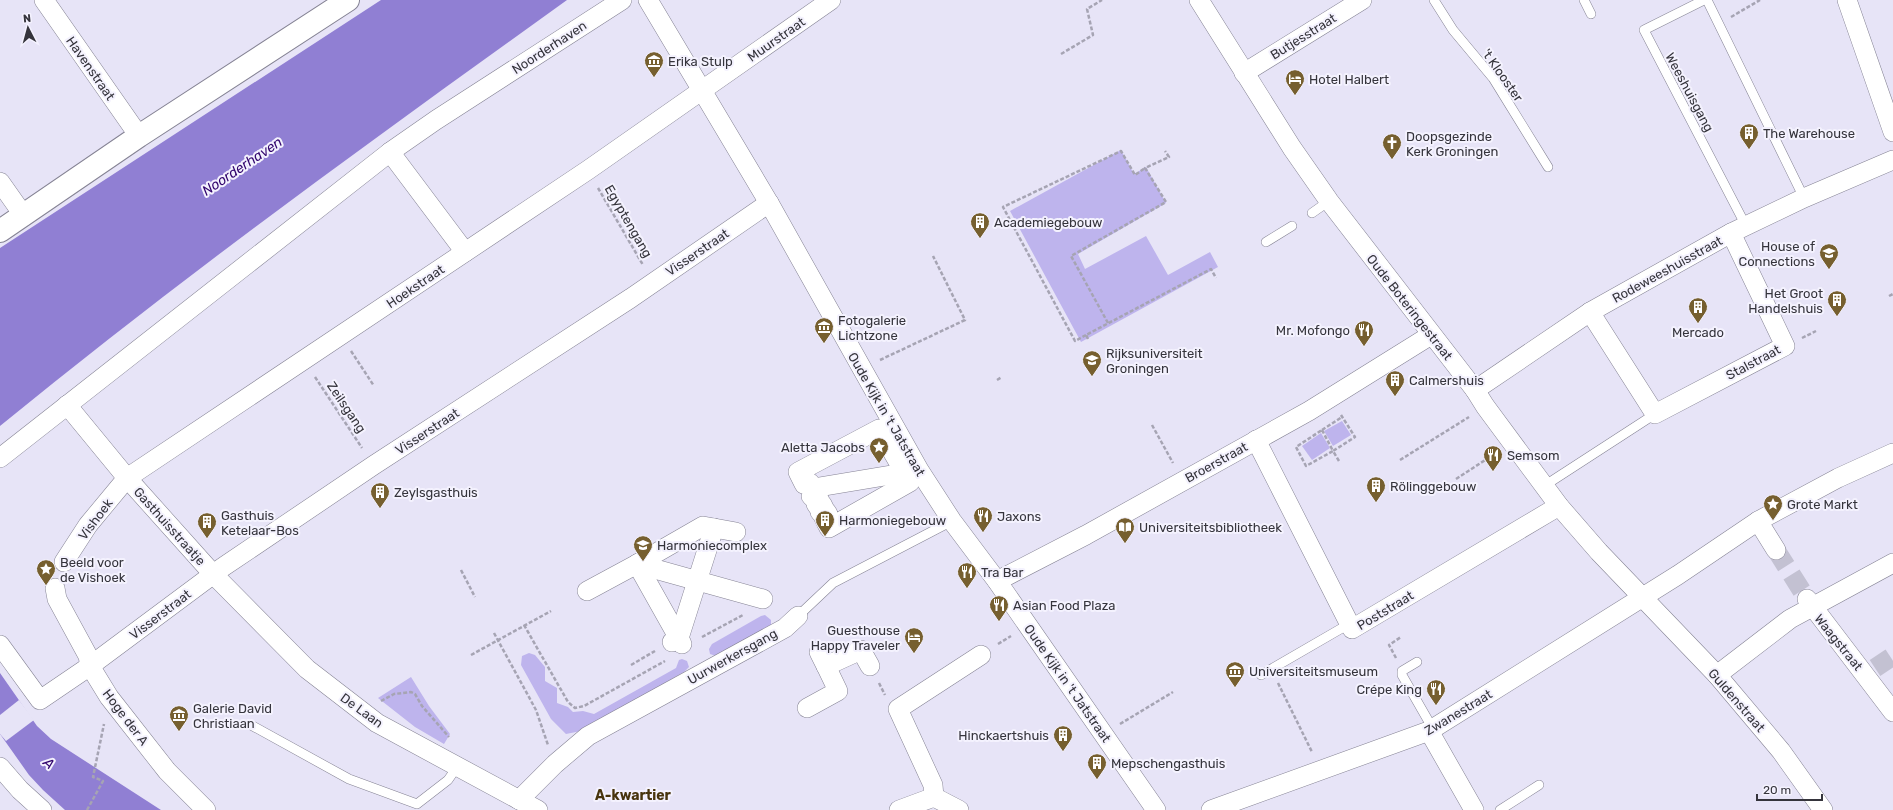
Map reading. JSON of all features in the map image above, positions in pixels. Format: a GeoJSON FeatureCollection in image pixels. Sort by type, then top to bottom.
{"type":"FeatureCollection","features":[{"type":"Feature","properties":{"kind":"street","name":"Havenstraat"},"geometry":{"type":"LineString","coordinates":[[44,0],[139,136]]}},
{"type":"Feature","properties":{"kind":"street"},"geometry":{"type":"LineString","coordinates":[[0,231],[139,136],[348,0]]}},
{"type":"Feature","properties":{"kind":"street","name":"Noorderhaven"},"geometry":{"type":"LineString","coordinates":[[0,458],[390,152],[622,0]]}},
{"type":"Feature","properties":{"kind":"street","name":"Oude Kijk in 't Jatstraat"},"geometry":{"type":"LineString","coordinates":[[648,0],[700,90],[769,202],[861,369],[912,471],[997,581],[1156,810]]}},
{"type":"Feature","properties":{"kind":"street","name":"Muurstraat"},"geometry":{"type":"LineString","coordinates":[[700,90],[831,0]]}},
{"type":"Feature","properties":{"kind":"street","name":"Oude Boteringestraat"},"geometry":{"type":"LineString","coordinates":[[1199,0],[1292,148],[1329,202],[1475,390],[1485,406],[1559,506],[1599,552],[1643,597]]}},
{"type":"Feature","properties":{"kind":"street","name":"Butjesstraat"},"geometry":{"type":"LineString","coordinates":[[1244,73],[1362,0]]}},
{"type":"Feature","properties":{"kind":"street"},"geometry":{"type":"LineString","coordinates":[[1847,0],[1893,132]]}},
{"type":"Feature","properties":{"kind":"street","name":"Hoekstraat"},"geometry":{"type":"LineString","coordinates":[[127,478],[588,170],[700,90]]}},
{"type":"Feature","properties":{"kind":"street"},"geometry":{"type":"LineString","coordinates":[[390,152],[465,252]]}},
{"type":"Feature","properties":{"kind":"street","name":"Rodeweeshuisstraat"},"geometry":{"type":"LineString","coordinates":[[1475,390],[1590,312],[1739,229],[1804,198],[1893,160]]}},
{"type":"Feature","properties":{"kind":"street"},"geometry":{"type":"LineString","coordinates":[[0,182],[24,216]]}},
{"type":"Feature","properties":{"kind":"street","name":"Visserstraat"},"geometry":{"type":"LineString","coordinates":[[90,666],[213,574],[374,465],[539,359],[653,283],[769,202]]}},
{"type":"Feature","properties":{"kind":"street","name":"Stalstraat"},"geometry":{"type":"LineString","coordinates":[[1655,414],[1785,346],[1739,229]]}},
{"type":"Feature","properties":{"kind":"street"},"geometry":{"type":"LineString","coordinates":[[1590,312],[1655,414]]}},
{"type":"Feature","properties":{"kind":"street","name":"Broerstraat"},"geometry":{"type":"LineString","coordinates":[[997,581],[1086,535],[1330,399],[1431,335]]}},
{"type":"Feature","properties":{"kind":"street","name":"Gasthuisstraatje"},"geometry":{"type":"LineString","coordinates":[[67,405],[127,478],[213,574]]}},
{"type":"Feature","properties":{"kind":"street"},"geometry":{"type":"LineString","coordinates":[[879,429],[912,471],[910,482],[829,528],[824,518],[828,514],[826,511],[822,514],[820,512],[825,510],[822,504],[818,507],[816,504],[820,501],[818,496],[813,498],[811,496],[816,493],[810,483],[804,484],[798,472],[879,429]]}},
{"type":"Feature","properties":{"kind":"street","name":"Poststraat"},"geometry":{"type":"LineString","coordinates":[[1256,440],[1352,629],[1559,506]]}},
{"type":"Feature","properties":{"kind":"street"},"geometry":{"type":"LineString","coordinates":[[1643,597],[1758,521],[1838,478],[1893,453]]}},
{"type":"Feature","properties":{"kind":"street"},"geometry":{"type":"LineString","coordinates":[[813,488],[912,471]]}},
{"type":"Feature","properties":{"kind":"street","name":"Vishoek"},"geometry":{"type":"LineString","coordinates":[[64,562],[88,525],[127,478]]}},
{"type":"Feature","properties":{"kind":"street"},"geometry":{"type":"LineString","coordinates":[[1758,521],[1776,550]]}},
{"type":"Feature","properties":{"kind":"street"},"geometry":{"type":"LineString","coordinates":[[587,591],[703,526],[736,532]]}},
{"type":"Feature","properties":{"kind":"street"},"geometry":{"type":"LineString","coordinates":[[675,646],[714,528]]}},
{"type":"Feature","properties":{"kind":"street"},"geometry":{"type":"LineString","coordinates":[[1809,603],[1893,563]]}},
{"type":"Feature","properties":{"kind":"street"},"geometry":{"type":"LineString","coordinates":[[637,564],[697,580],[756,605]]}},
{"type":"Feature","properties":{"kind":"street"},"geometry":{"type":"LineString","coordinates":[[637,564],[675,646]]}},
{"type":"Feature","properties":{"kind":"street","name":"De Laan"},"geometry":{"type":"LineString","coordinates":[[213,574],[307,669],[377,723],[538,810]]}},
{"type":"Feature","properties":{"kind":"street"},"geometry":{"type":"LineString","coordinates":[[0,645],[40,700],[90,666],[88,656],[57,599],[54,588]]}},
{"type":"Feature","properties":{"kind":"street","name":"Guldenstraat"},"geometry":{"type":"LineString","coordinates":[[1643,597],[1717,675],[1781,751],[1823,810]]}},
{"type":"Feature","properties":{"kind":"street","name":"Zwanestraat"},"geometry":{"type":"LineString","coordinates":[[1211,810],[1431,730],[1643,597]]}},
{"type":"Feature","properties":{"kind":"street","name":"Waagstraat"},"geometry":{"type":"LineString","coordinates":[[1717,675],[1809,603],[1870,671],[1893,712]]}},
{"type":"Feature","properties":{"kind":"street","name":"Uurwerkersgang"},"geometry":{"type":"LineString","coordinates":[[519,800],[555,764],[588,736],[785,628],[798,616]]}},
{"type":"Feature","properties":{"kind":"street"},"geometry":{"type":"LineString","coordinates":[[807,708],[838,691],[823,659],[861,650],[870,666]]}},
{"type":"Feature","properties":{"kind":"street"},"geometry":{"type":"LineString","coordinates":[[934,797],[933,785],[898,709],[981,655]]}},
{"type":"Feature","properties":{"kind":"street","name":"Hoge der A"},"geometry":{"type":"LineString","coordinates":[[90,666],[109,697],[167,771],[206,810]]}},
{"type":"Feature","properties":{"kind":"street"},"geometry":{"type":"LineString","coordinates":[[1431,730],[1474,810]]}},
{"type":"Feature","properties":{"kind":"street"},"geometry":{"type":"LineString","coordinates":[[0,767],[20,790],[42,810]]}},
{"type":"Feature","properties":{"kind":"street"},"geometry":{"type":"LineString","coordinates":[[899,810],[934,797],[959,810]]}},
{"type":"Feature","properties":{"kind":"lane","name":"'t Klooster"},"geometry":{"type":"LineString","coordinates":[[1434,0],[1453,30],[1493,78],[1548,167]]}},
{"type":"Feature","properties":{"kind":"lane"},"geometry":{"type":"LineString","coordinates":[[1584,0],[1591,14]]}},
{"type":"Feature","properties":{"kind":"lane","name":"Weeshuisgang"},"geometry":{"type":"LineString","coordinates":[[1739,229],[1644,30],[1706,0],[1804,198]]}},
{"type":"Feature","properties":{"kind":"lane"},"geometry":{"type":"LineString","coordinates":[[1312,213],[1329,202]]}},
{"type":"Feature","properties":{"kind":"lane"},"geometry":{"type":"LineString","coordinates":[[1266,242],[1292,226]]}},
{"type":"Feature","properties":{"kind":"lane","name":"Stalstraat"},"geometry":{"type":"LineString","coordinates":[[1544,486],[1655,414]]}},
{"type":"Feature","properties":{"kind":"lane","name":"Uurwerkersgang"},"geometry":{"type":"LineString","coordinates":[[798,616],[832,583],[952,521]]}},
{"type":"Feature","properties":{"kind":"lane"},"geometry":{"type":"LineString","coordinates":[[1261,675],[1349,624]]}},
{"type":"Feature","properties":{"kind":"lane"},"geometry":{"type":"LineString","coordinates":[[1417,662],[1402,671],[1402,675],[1431,730]]}},
{"type":"Feature","properties":{"kind":"lane"},"geometry":{"type":"LineString","coordinates":[[251,725],[349,779],[417,804],[448,780],[457,767]]}},
{"type":"Feature","properties":{"kind":"lane"},"geometry":{"type":"LineString","coordinates":[[1500,810],[1539,784]]}},
{"type":"Feature","properties":{"kind":"path"},"geometry":{"type":"LineString","coordinates":[[1060,54],[1093,35],[1087,9],[1102,0]]}},
{"type":"Feature","properties":{"kind":"path"},"geometry":{"type":"LineString","coordinates":[[1718,24],[1760,0]]}},
{"type":"Feature","properties":{"kind":"path"},"geometry":{"type":"LineString","coordinates":[[1165,151],[1169,156],[1145,168],[1135,175],[1121,151],[1003,207],[1075,341],[1211,269],[1216,278]]}},
{"type":"Feature","properties":{"kind":"path"},"geometry":{"type":"LineString","coordinates":[[1108,324],[1071,256],[1166,202],[1145,168]]}},
{"type":"Feature","properties":{"kind":"path","name":"Egyptengang"},"geometry":{"type":"LineString","coordinates":[[588,170],[653,283]]}},
{"type":"Feature","properties":{"kind":"path"},"geometry":{"type":"LineString","coordinates":[[861,369],[965,320],[933,256]]}},
{"type":"Feature","properties":{"kind":"path"},"geometry":{"type":"LineString","coordinates":[[1889,296],[1893,294]]}},
{"type":"Feature","properties":{"kind":"path"},"geometry":{"type":"LineString","coordinates":[[1799,339],[1816,331]]}},
{"type":"Feature","properties":{"kind":"path"},"geometry":{"type":"LineString","coordinates":[[1086,335],[1088,339]]}},
{"type":"Feature","properties":{"kind":"path"},"geometry":{"type":"LineString","coordinates":[[341,336],[374,386]]}},
{"type":"Feature","properties":{"kind":"path","name":"Zeilsgang"},"geometry":{"type":"LineString","coordinates":[[303,360],[374,465]]}},
{"type":"Feature","properties":{"kind":"path"},"geometry":{"type":"LineString","coordinates":[[997,380],[1002,377]]}},
{"type":"Feature","properties":{"kind":"path"},"geometry":{"type":"LineString","coordinates":[[1330,399],[1342,417],[1354,437],[1306,466],[1296,447],[1342,417]]}},
{"type":"Feature","properties":{"kind":"path"},"geometry":{"type":"LineString","coordinates":[[1400,460],[1485,406]]}},
{"type":"Feature","properties":{"kind":"path"},"geometry":{"type":"LineString","coordinates":[[1152,425],[1160,439]]}},
{"type":"Feature","properties":{"kind":"path"},"geometry":{"type":"LineString","coordinates":[[1322,430],[1339,461]]}},
{"type":"Feature","properties":{"kind":"path"},"geometry":{"type":"LineString","coordinates":[[1456,479],[1483,461]]}},
{"type":"Feature","properties":{"kind":"path"},"geometry":{"type":"LineString","coordinates":[[461,570],[475,597]]}},
{"type":"Feature","properties":{"kind":"path"},"geometry":{"type":"LineString","coordinates":[[715,666],[699,638],[756,605]]}},
{"type":"Feature","properties":{"kind":"path"},"geometry":{"type":"LineString","coordinates":[[472,655],[551,611]]}},
{"type":"Feature","properties":{"kind":"path"},"geometry":{"type":"LineString","coordinates":[[524,625],[568,702],[575,708],[584,706],[675,646]]}},
{"type":"Feature","properties":{"kind":"path"},"geometry":{"type":"LineString","coordinates":[[981,655],[1027,625]]}},
{"type":"Feature","properties":{"kind":"path"},"geometry":{"type":"LineString","coordinates":[[494,633],[536,710],[555,764]]}},
{"type":"Feature","properties":{"kind":"path"},"geometry":{"type":"LineString","coordinates":[[1401,637],[1389,645],[1402,671]]}},
{"type":"Feature","properties":{"kind":"path"},"geometry":{"type":"LineString","coordinates":[[631,665],[675,646]]}},
{"type":"Feature","properties":{"kind":"path"},"geometry":{"type":"LineString","coordinates":[[870,666],[891,706],[898,709]]}},
{"type":"Feature","properties":{"kind":"path"},"geometry":{"type":"LineString","coordinates":[[1271,670],[1321,770]]}},
{"type":"Feature","properties":{"kind":"path"},"geometry":{"type":"LineString","coordinates":[[363,712],[394,694],[411,692],[415,694],[422,706],[456,746],[457,767]]}},
{"type":"Feature","properties":{"kind":"path"},"geometry":{"type":"LineString","coordinates":[[1104,734],[1173,692]]}},
{"type":"Feature","properties":{"kind":"path"},"geometry":{"type":"LineString","coordinates":[[87,810],[102,781],[93,777],[109,697]]}},
{"type":"Feature","properties":{"kind":"shaded area"},"geometry":{"type":"Polygon","coordinates":[[[1121,150],[1134,174],[1146,167],[1166,203],[1078,254],[1085,269],[1146,236],[1168,275],[1210,252],[1218,267],[1081,342],[1010,211],[1121,150]]]}},
{"type":"Feature","properties":{"kind":"shaded area"},"geometry":{"type":"Polygon","coordinates":[[[1342,421],[1351,435],[1333,446],[1324,431],[1342,421]]]}},
{"type":"Feature","properties":{"kind":"shaded area"},"geometry":{"type":"Polygon","coordinates":[[[1321,433],[1330,448],[1312,460],[1302,446],[1321,433]]]}},
{"type":"Feature","properties":{"kind":"shaded area"},"geometry":{"type":"Polygon","coordinates":[[[765,615],[771,620],[771,626],[716,656],[710,654],[709,649],[712,644],[765,615]]]}},
{"type":"Feature","properties":{"kind":"shaded area"},"geometry":{"type":"Polygon","coordinates":[[[529,653],[535,655],[545,667],[545,681],[557,688],[557,703],[568,707],[573,712],[583,711],[594,714],[676,668],[679,660],[682,659],[687,661],[689,667],[684,672],[581,731],[566,734],[551,719],[521,665],[522,656],[529,653]]]}},
{"type":"Feature","properties":{"kind":"shaded area"},"geometry":{"type":"Polygon","coordinates":[[[411,677],[429,706],[450,734],[444,744],[415,727],[378,698],[411,677]]]}},
{"type":"Feature","properties":{"kind":"water"},"geometry":{"type":"Polygon","coordinates":[[[381,0],[567,0],[280,208],[69,370],[0,426],[0,248],[381,0]]]}},
{"type":"Feature","properties":{"kind":"water","name":"A"},"geometry":{"type":"Polygon","coordinates":[[[0,673],[37,726],[51,739],[161,810],[65,810],[29,775],[0,734],[0,673]]]}},
{"type":"Feature","properties":{"kind":"pier"},"geometry":{"type":"Polygon","coordinates":[[[19,700],[34,720],[6,741],[0,734],[0,715],[19,700]]]}},
{"type":"Feature","properties":{"kind":"tunnel"},"geometry":{"type":"LineString","coordinates":[[1776,550],[1807,599]]}},
{"type":"Feature","properties":{"kind":"tunnel"},"geometry":{"type":"LineString","coordinates":[[1875,668],[1893,656]]}},
{"type":"Feature","properties":{"kind":"place","name":"Erika Stulp"},"geometry":{"type":"Point","coordinates":[654,78]}},
{"type":"Feature","properties":{"kind":"place","name":"Hotel Halbert"},"geometry":{"type":"Point","coordinates":[1295,96]}},
{"type":"Feature","properties":{"kind":"place","name":"The Warehouse"},"geometry":{"type":"Point","coordinates":[1749,150]}},
{"type":"Feature","properties":{"kind":"place","name":"Doopsgezinde Kerk Groningen"},"geometry":{"type":"Point","coordinates":[1392,160]}},
{"type":"Feature","properties":{"kind":"place","name":"Academiegebouw"},"geometry":{"type":"Point","coordinates":[980,239]}},
{"type":"Feature","properties":{"kind":"place","name":"House of Connections"},"geometry":{"type":"Point","coordinates":[1829,270]}},
{"type":"Feature","properties":{"kind":"place","name":"Het Groot Handelshuis"},"geometry":{"type":"Point","coordinates":[1837,317]}},
{"type":"Feature","properties":{"kind":"place","name":"Mercado"},"geometry":{"type":"Point","coordinates":[1698,324]}},
{"type":"Feature","properties":{"kind":"place","name":"Fotogalerie Lichtzone"},"geometry":{"type":"Point","coordinates":[824,344]}},
{"type":"Feature","properties":{"kind":"place","name":"Mr. Mofongo"},"geometry":{"type":"Point","coordinates":[1364,347]}},
{"type":"Feature","properties":{"kind":"place","name":"Rijksuniversiteit Groningen"},"geometry":{"type":"Point","coordinates":[1092,377]}},
{"type":"Feature","properties":{"kind":"place","name":"Calmershuis"},"geometry":{"type":"Point","coordinates":[1395,397]}},
{"type":"Feature","properties":{"kind":"place","name":"Aletta Jacobs"},"geometry":{"type":"Point","coordinates":[879,464]}},
{"type":"Feature","properties":{"kind":"place","name":"Semsom"},"geometry":{"type":"Point","coordinates":[1493,472]}},
{"type":"Feature","properties":{"kind":"place","name":"Rölinggebouw"},"geometry":{"type":"Point","coordinates":[1376,503]}},
{"type":"Feature","properties":{"kind":"place","name":"Zeylsgasthuis"},"geometry":{"type":"Point","coordinates":[380,509]}},
{"type":"Feature","properties":{"kind":"place","name":"Grote Markt"},"geometry":{"type":"Point","coordinates":[1773,521]}},
{"type":"Feature","properties":{"kind":"place","name":"Jaxons"},"geometry":{"type":"Point","coordinates":[983,533]}},
{"type":"Feature","properties":{"kind":"place","name":"Harmoniegebouw"},"geometry":{"type":"Point","coordinates":[825,537]}},
{"type":"Feature","properties":{"kind":"place","name":"Gasthuis Ketelaar-Bos"},"geometry":{"type":"Point","coordinates":[207,539]}},
{"type":"Feature","properties":{"kind":"place","name":"Universiteitsbibliotheek"},"geometry":{"type":"Point","coordinates":[1125,544]}},
{"type":"Feature","properties":{"kind":"place","name":"Harmoniecomplex"},"geometry":{"type":"Point","coordinates":[643,562]}},
{"type":"Feature","properties":{"kind":"place","name":"Beeld voor de Vishoek"},"geometry":{"type":"Point","coordinates":[46,586]}},
{"type":"Feature","properties":{"kind":"place","name":"Tra Bar"},"geometry":{"type":"Point","coordinates":[967,589]}},
{"type":"Feature","properties":{"kind":"place","name":"Asian Food Plaza"},"geometry":{"type":"Point","coordinates":[999,622]}},
{"type":"Feature","properties":{"kind":"place","name":"Guesthouse Happy Traveler"},"geometry":{"type":"Point","coordinates":[914,654]}},
{"type":"Feature","properties":{"kind":"place","name":"Universiteitsmuseum"},"geometry":{"type":"Point","coordinates":[1235,688]}},
{"type":"Feature","properties":{"kind":"place","name":"Crépe King"},"geometry":{"type":"Point","coordinates":[1436,706]}},
{"type":"Feature","properties":{"kind":"place","name":"Galerie David Christiaan"},"geometry":{"type":"Point","coordinates":[179,732]}},
{"type":"Feature","properties":{"kind":"place","name":"Hinckaertshuis"},"geometry":{"type":"Point","coordinates":[1063,752]}},
{"type":"Feature","properties":{"kind":"place","name":"Mepschengasthuis"},"geometry":{"type":"Point","coordinates":[1097,780]}},
{"type":"Feature","properties":{"kind":"district","name":"A-kwartier"},"geometry":{"type":"Point","coordinates":[633,795]}}]}
